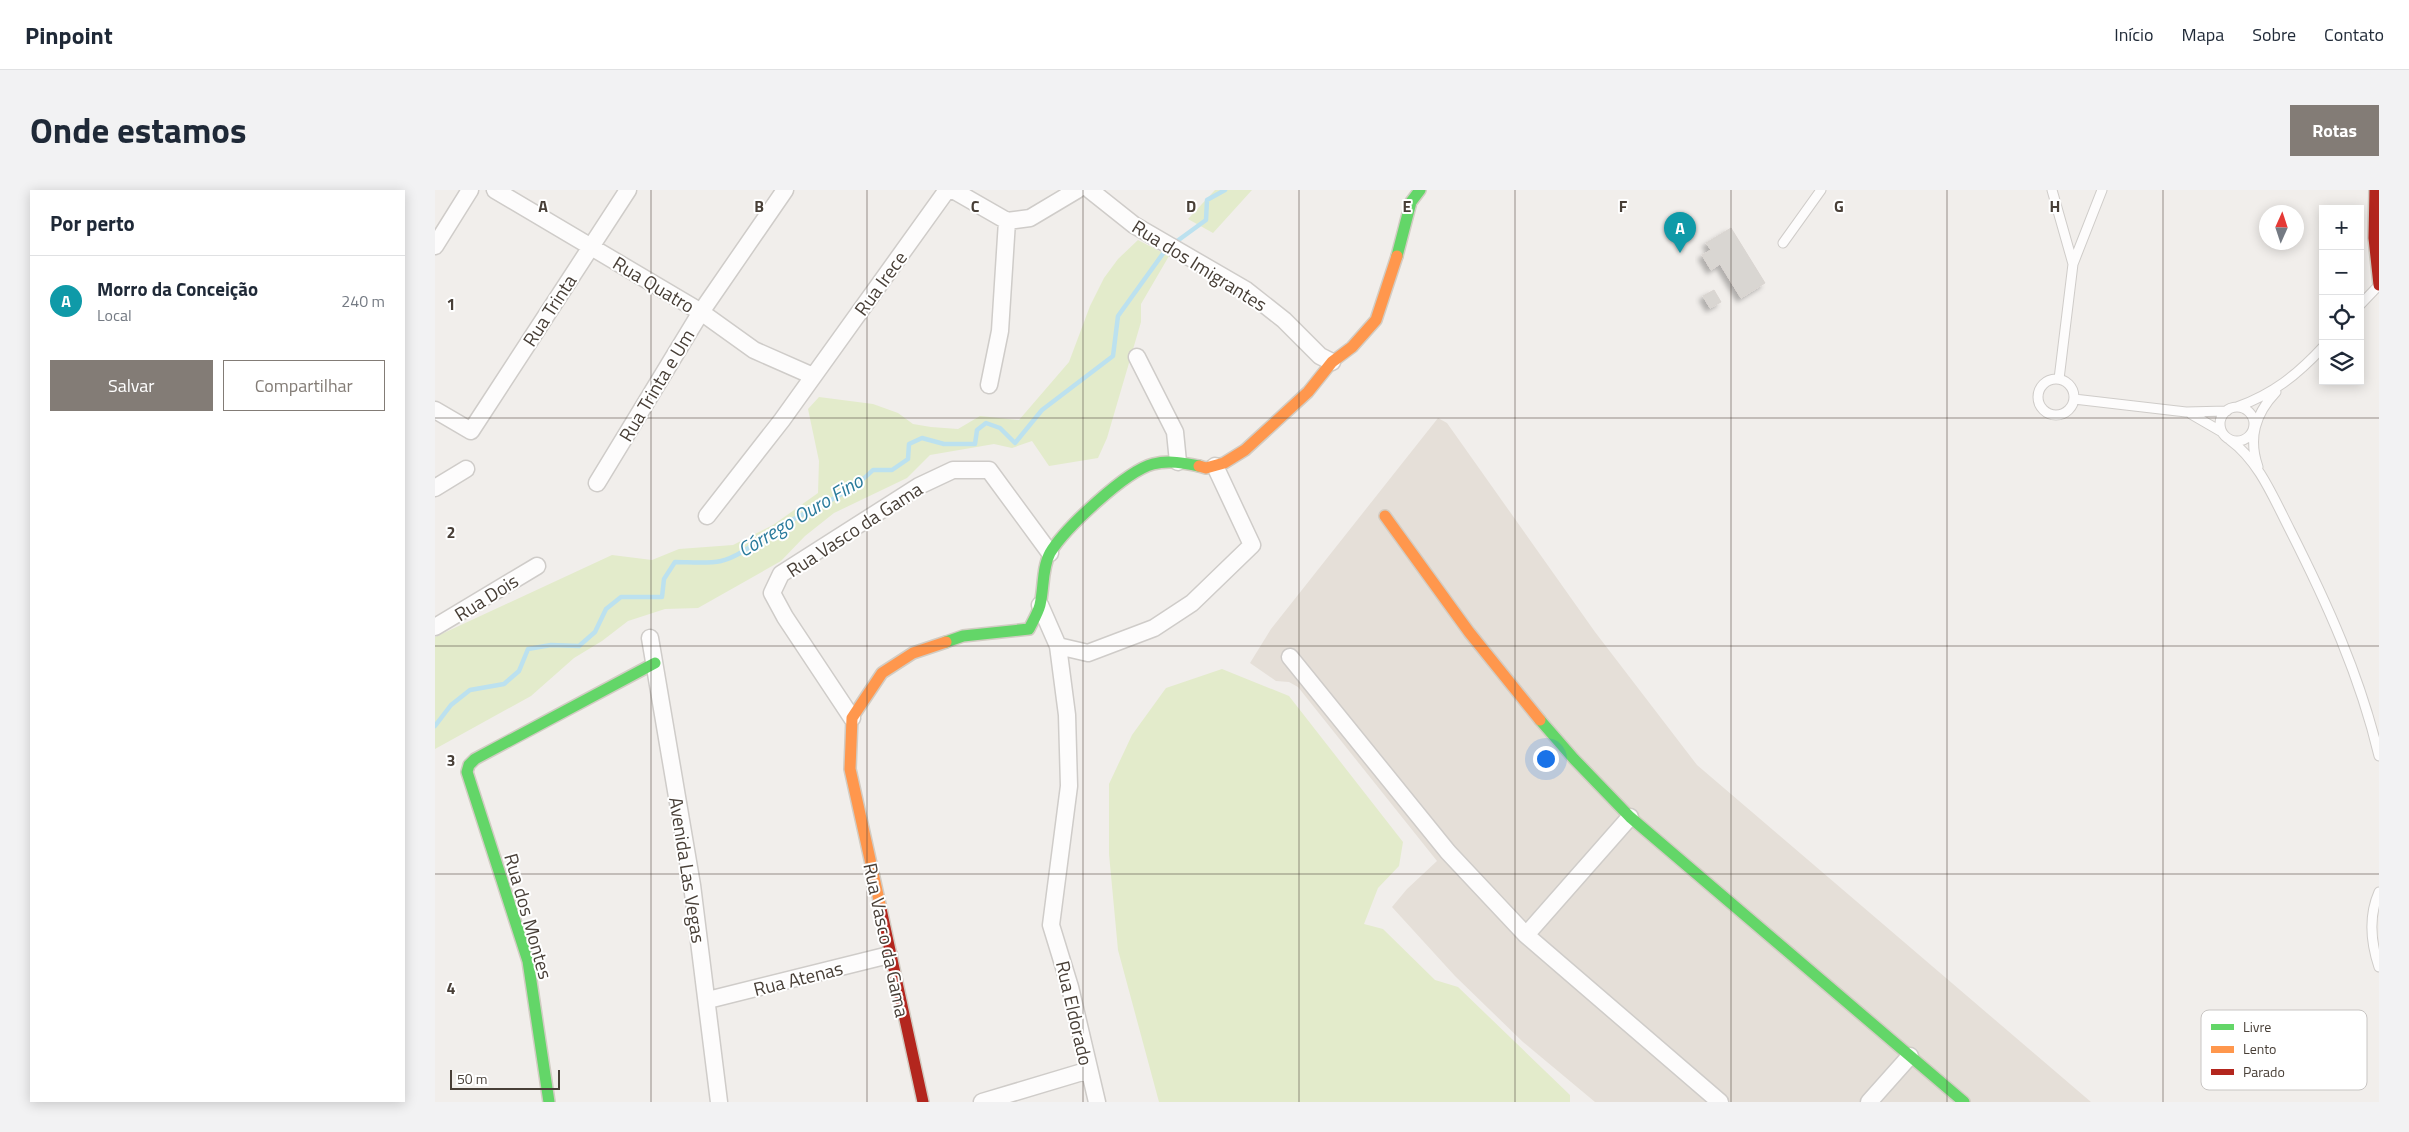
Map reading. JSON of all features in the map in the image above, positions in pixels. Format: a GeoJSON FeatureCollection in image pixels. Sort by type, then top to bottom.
{"type":"FeatureCollection","features":[{"type":"Feature","properties":{"kind":"street"},"geometry":{"type":"LineString","coordinates":[[435,246],[470,190]]}},
{"type":"Feature","properties":{"kind":"street","name":"Rua Quatro"},"geometry":{"type":"LineString","coordinates":[[495,190],[701,312],[754,350],[813,376]]}},
{"type":"Feature","properties":{"kind":"street","name":"Rua Trinta"},"geometry":{"type":"LineString","coordinates":[[435,410],[471,431],[628,190]]}},
{"type":"Feature","properties":{"kind":"street","name":"Rua Trinta e Um"},"geometry":{"type":"LineString","coordinates":[[597,483],[701,312],[785,190]]}},
{"type":"Feature","properties":{"kind":"street","name":"Rua Irece"},"geometry":{"type":"LineString","coordinates":[[707,516],[782,420],[947,190]]}},
{"type":"Feature","properties":{"kind":"street"},"geometry":{"type":"LineString","coordinates":[[953,190],[1007,221],[1030,218],[1077,190]]}},
{"type":"Feature","properties":{"kind":"street","name":"Rua dos Imigrantes"},"geometry":{"type":"LineString","coordinates":[[1090,190],[1134,224],[1178,252],[1245,290],[1284,320],[1320,356],[1332,362]]}},
{"type":"Feature","properties":{"kind":"street"},"geometry":{"type":"LineString","coordinates":[[852,718],[882,673],[913,653],[963,636],[1029,629],[1040,605],[1043,579],[1050,553],[1086,511],[1136,471],[1154,464],[1178,462],[1206,468],[1215,466],[1245,450],[1308,392],[1332,362],[1352,347],[1376,320],[1403,238],[1411,202],[1420,190]]}},
{"type":"Feature","properties":{"kind":"street"},"geometry":{"type":"LineString","coordinates":[[2375,190],[2374,238],[2379,285]]}},
{"type":"Feature","properties":{"kind":"street"},"geometry":{"type":"LineString","coordinates":[[989,386],[1001,331],[1007,221]]}},
{"type":"Feature","properties":{"kind":"street"},"geometry":{"type":"LineString","coordinates":[[1137,357],[1175,432],[1178,462]]}},
{"type":"Feature","properties":{"kind":"street"},"geometry":{"type":"LineString","coordinates":[[1040,605],[1058,646],[1088,653],[1154,628],[1192,603],[1252,545],[1215,466]]}},
{"type":"Feature","properties":{"kind":"street"},"geometry":{"type":"LineString","coordinates":[[435,488],[466,470]]}},
{"type":"Feature","properties":{"kind":"street","name":"Rua Vasco da Gama"},"geometry":{"type":"LineString","coordinates":[[923,1102],[889,955],[850,769],[852,718],[785,617],[772,593],[781,574],[919,486],[953,470],[989,470],[1050,553]]}},
{"type":"Feature","properties":{"kind":"street"},"geometry":{"type":"LineString","coordinates":[[1385,516],[1469,632],[1525,702],[1573,759],[1630,818],[1964,1102]]}},
{"type":"Feature","properties":{"kind":"street","name":"Rua Dois"},"geometry":{"type":"LineString","coordinates":[[435,628],[537,566]]}},
{"type":"Feature","properties":{"kind":"street","name":"Avenida Las Vegas"},"geometry":{"type":"LineString","coordinates":[[650,638],[692,885],[708,1000],[719,1102]]}},
{"type":"Feature","properties":{"kind":"street","name":"Rua Eldorado"},"geometry":{"type":"LineString","coordinates":[[1058,646],[1067,715],[1069,786],[1051,925],[1067,978],[1097,1102]]}},
{"type":"Feature","properties":{"kind":"street"},"geometry":{"type":"LineString","coordinates":[[1290,657],[1448,852],[1526,935],[1720,1102]]}},
{"type":"Feature","properties":{"kind":"street","name":"Rua dos Montes"},"geometry":{"type":"LineString","coordinates":[[549,1102],[528,961],[467,772],[469,765],[475,759],[655,663]]}},
{"type":"Feature","properties":{"kind":"street"},"geometry":{"type":"LineString","coordinates":[[1526,935],[1630,818]]}},
{"type":"Feature","properties":{"kind":"street","name":"Rua Atenas"},"geometry":{"type":"LineString","coordinates":[[708,1000],[889,955]]}},
{"type":"Feature","properties":{"kind":"street"},"geometry":{"type":"LineString","coordinates":[[1869,1102],[1910,1056]]}},
{"type":"Feature","properties":{"kind":"street"},"geometry":{"type":"LineString","coordinates":[[982,1102],[1089,1070]]}},
{"type":"Feature","properties":{"kind":"lane"},"geometry":{"type":"LineString","coordinates":[[1783,243],[1821,190]]}},
{"type":"Feature","properties":{"kind":"lane"},"geometry":{"type":"LineString","coordinates":[[2052,190],[2073,264]]}},
{"type":"Feature","properties":{"kind":"lane"},"geometry":{"type":"LineString","coordinates":[[2059,379],[2073,264],[2102,190]]}},
{"type":"Feature","properties":{"kind":"lane"},"geometry":{"type":"LineString","coordinates":[[2364,301],[2379,285]]}},
{"type":"Feature","properties":{"kind":"lane"},"geometry":{"type":"LineString","coordinates":[[2230,440],[2235,441],[2247,438],[2254,429],[2265,405],[2281,386],[2303,368],[2319,351]]}},
{"type":"Feature","properties":{"kind":"lane"},"geometry":{"type":"LineString","coordinates":[[2051,379],[2059,379],[2071,386],[2074,399],[2070,408],[2065,412],[2050,414],[2043,410],[2039,403],[2040,389],[2051,379]]}},
{"type":"Feature","properties":{"kind":"lane"},"geometry":{"type":"LineString","coordinates":[[2074,399],[2187,412],[2227,411],[2281,386]]}},
{"type":"Feature","properties":{"kind":"lane"},"geometry":{"type":"LineString","coordinates":[[2237,407],[2243,408],[2251,414],[2254,429],[2254,453],[2260,473]]}},
{"type":"Feature","properties":{"kind":"lane"},"geometry":{"type":"LineString","coordinates":[[2222,432],[2220,423],[2227,411]]}},
{"type":"Feature","properties":{"kind":"lane"},"geometry":{"type":"LineString","coordinates":[[2187,412],[2206,421],[2222,432],[2242,449],[2260,473],[2316,582],[2345,648],[2370,720],[2379,756]]}},
{"type":"Feature","properties":{"kind":"lane"},"geometry":{"type":"LineString","coordinates":[[2379,892],[2372,915],[2371,933],[2379,967]]}},
{"type":"Feature","properties":{"kind":"shaded area"},"geometry":{"type":"Polygon","coordinates":[[[1438,418],[1447,423],[1595,632],[1697,765],[2091,1102],[1595,1102],[1523,1042],[1455,976],[1392,907],[1407,889],[1437,861],[1298,687],[1289,682],[1276,681],[1250,663],[1271,629],[1438,418]]]}},
{"type":"Feature","properties":{"kind":"green space"},"geometry":{"type":"Polygon","coordinates":[[[1215,190],[1252,190],[1213,233],[1188,219],[1215,190]]]}},
{"type":"Feature","properties":{"kind":"green space"},"geometry":{"type":"Polygon","coordinates":[[[1138,240],[1169,256],[1141,304],[1141,322],[1107,438],[1098,458],[1049,466],[1032,441],[1012,448],[994,444],[930,455],[907,478],[834,513],[805,536],[781,561],[698,608],[665,609],[628,621],[602,641],[574,658],[531,696],[435,749],[435,637],[612,555],[652,560],[679,549],[733,545],[773,525],[818,493],[819,461],[808,409],[819,397],[873,404],[898,413],[913,424],[931,427],[958,429],[980,416],[1019,420],[1069,362],[1090,306],[1104,278],[1118,259],[1138,240]]]}},
{"type":"Feature","properties":{"kind":"green space"},"geometry":{"type":"Polygon","coordinates":[[[1222,669],[1289,696],[1403,842],[1399,866],[1378,888],[1364,924],[1383,929],[1435,980],[1458,987],[1570,1095],[1570,1102],[1159,1102],[1118,950],[1109,854],[1109,784],[1132,735],[1166,688],[1222,669]]]}},
{"type":"Feature","properties":{"kind":"building"},"geometry":{"type":"Polygon","coordinates":[[[1731,228],[1765,283],[1741,298],[1720,264],[1711,270],[1702,255],[1711,250],[1706,243],[1731,228]]]}},
{"type":"Feature","properties":{"kind":"building"},"geometry":{"type":"Polygon","coordinates":[[[1714,290],[1721,302],[1710,308],[1703,296],[1714,290]]]}},
{"type":"Feature","properties":{"kind":"waterway","name":"Córrego Ouro Fino"},"geometry":{"type":"LineString","coordinates":[[1173,244],[1206,220],[1207,200],[1225,190]]}},
{"type":"Feature","properties":{"kind":"waterway","name":"Córrego Ouro Fino"},"geometry":{"type":"LineString","coordinates":[[435,726],[451,705],[470,690],[504,684],[519,671],[528,649],[551,645],[579,646],[595,632],[606,609],[621,597],[662,597],[664,579],[675,562],[716,562],[737,555],[774,530],[841,494],[873,470],[892,470],[908,459],[909,444],[922,438],[944,444],[975,444],[977,430],[986,423],[1000,428],[1015,443],[1042,410],[1113,356],[1118,316],[1167,248]]}},
{"type":"Feature","properties":{"kind":"traffic: fast"},"geometry":{"type":"LineString","coordinates":[[1397,256],[1411,202],[1420,190]]}},
{"type":"Feature","properties":{"kind":"traffic: fast"},"geometry":{"type":"LineString","coordinates":[[946,642],[963,636],[1029,629],[1040,605],[1047,559],[1058,542],[1082,516],[1128,477],[1141,469],[1165,462],[1199,466]]}},
{"type":"Feature","properties":{"kind":"traffic: fast"},"geometry":{"type":"LineString","coordinates":[[549,1102],[528,961],[467,772],[469,765],[475,759],[655,663]]}},
{"type":"Feature","properties":{"kind":"traffic: fast"},"geometry":{"type":"LineString","coordinates":[[1540,720],[1574,759],[1630,817],[1964,1102]]}},
{"type":"Feature","properties":{"kind":"traffic: slow"},"geometry":{"type":"LineString","coordinates":[[1199,466],[1206,468],[1224,463],[1245,450],[1308,392],[1332,362],[1352,347],[1376,320],[1397,256]]}},
{"type":"Feature","properties":{"kind":"traffic: slow"},"geometry":{"type":"LineString","coordinates":[[1385,516],[1469,632],[1540,720]]}},
{"type":"Feature","properties":{"kind":"traffic: slow"},"geometry":{"type":"LineString","coordinates":[[881,909],[850,769],[852,718],[882,673],[913,653],[946,642]]}},
{"type":"Feature","properties":{"kind":"traffic: jam"},"geometry":{"type":"LineString","coordinates":[[2375,190],[2374,238],[2379,285]]}},
{"type":"Feature","properties":{"kind":"traffic: jam"},"geometry":{"type":"LineString","coordinates":[[881,909],[923,1102]]}},
{"type":"Feature","properties":{"kind":"place","name":"Morro da Conceição"},"geometry":{"type":"Point","coordinates":[1680,253]}}]}
